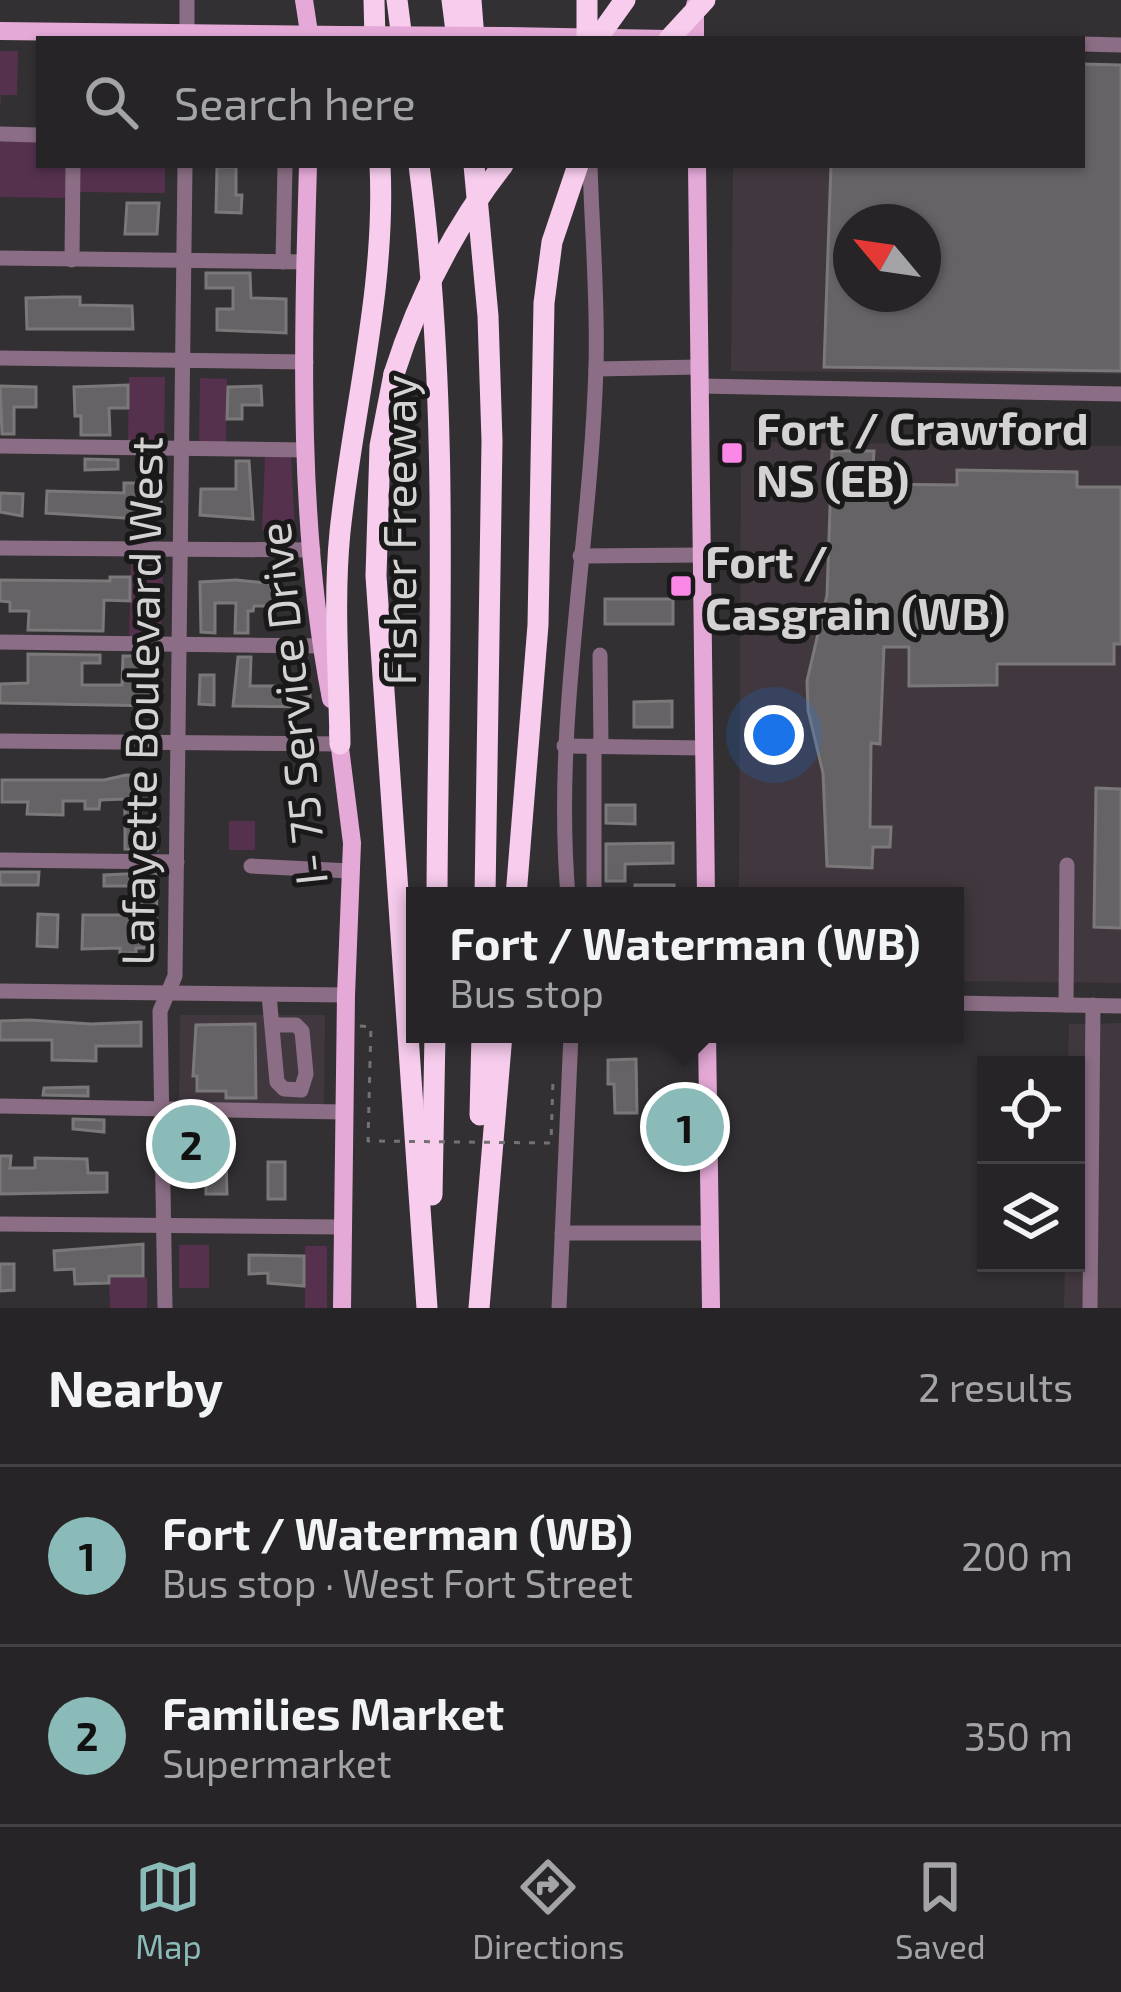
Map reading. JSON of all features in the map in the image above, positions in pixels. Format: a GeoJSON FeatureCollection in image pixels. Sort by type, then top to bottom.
{"type":"FeatureCollection","features":[{"type":"Feature","properties":{"kind":"highway"},"geometry":{"type":"LineString","coordinates":[[374,0],[375,36]]}},
{"type":"Feature","properties":{"kind":"highway"},"geometry":{"type":"LineString","coordinates":[[397,0],[402,36]]}},
{"type":"Feature","properties":{"kind":"highway"},"geometry":{"type":"LineString","coordinates":[[452,0],[457,36]]}},
{"type":"Feature","properties":{"kind":"highway"},"geometry":{"type":"LineString","coordinates":[[471,0],[474,36]]}},
{"type":"Feature","properties":{"kind":"highway"},"geometry":{"type":"LineString","coordinates":[[587,0],[590,36]]}},
{"type":"Feature","properties":{"kind":"highway"},"geometry":{"type":"LineString","coordinates":[[592,36],[625,0]]}},
{"type":"Feature","properties":{"kind":"highway"},"geometry":{"type":"LineString","coordinates":[[671,36],[705,0]]}},
{"type":"Feature","properties":{"kind":"highway"},"geometry":{"type":"LineString","coordinates":[[340,744],[338,559],[377,294],[380,168]]}},
{"type":"Feature","properties":{"kind":"highway","name":"Fisher Freeway"},"geometry":{"type":"LineString","coordinates":[[419,168],[436,339],[439,444],[437,887]]}},
{"type":"Feature","properties":{"kind":"highway","name":"Fisher Freeway"},"geometry":{"type":"LineString","coordinates":[[476,168],[492,441],[485,887]]}},
{"type":"Feature","properties":{"kind":"highway"},"geometry":{"type":"LineString","coordinates":[[406,997],[375,559],[380,446],[394,374],[436,269],[458,228],[501,168]]}},
{"type":"Feature","properties":{"kind":"highway"},"geometry":{"type":"LineString","coordinates":[[517,887],[538,625],[544,303],[552,242],[577,168]]}},
{"type":"Feature","properties":{"kind":"highway"},"geometry":{"type":"LineString","coordinates":[[409,1043],[428,1308]]}},
{"type":"Feature","properties":{"kind":"highway"},"geometry":{"type":"LineString","coordinates":[[428,1308],[435,1043]]}},
{"type":"Feature","properties":{"kind":"highway"},"geometry":{"type":"LineString","coordinates":[[478,1308],[482,1043]]}},
{"type":"Feature","properties":{"kind":"highway"},"geometry":{"type":"LineString","coordinates":[[478,1308],[501,1043]]}},
{"type":"Feature","properties":{"kind":"main road"},"geometry":{"type":"LineString","coordinates":[[304,0],[310,36]]}},
{"type":"Feature","properties":{"kind":"main road"},"geometry":{"type":"LineString","coordinates":[[695,0],[695,36]]}},
{"type":"Feature","properties":{"kind":"main road"},"geometry":{"type":"LineString","coordinates":[[0,31],[187,36]]}},
{"type":"Feature","properties":{"kind":"main road"},"geometry":{"type":"LineString","coordinates":[[331,36],[503,36]]}},
{"type":"Feature","properties":{"kind":"main road","name":"I- 75 Service Drive"},"geometry":{"type":"LineString","coordinates":[[308,168],[306,450],[322,646],[350,806],[342,1308]]}},
{"type":"Feature","properties":{"kind":"main road"},"geometry":{"type":"LineString","coordinates":[[697,168],[706,887]]}},
{"type":"Feature","properties":{"kind":"main road"},"geometry":{"type":"LineString","coordinates":[[707,1043],[711,1308]]}},
{"type":"Feature","properties":{"kind":"street"},"geometry":{"type":"LineString","coordinates":[[187,0],[187,36]]}},
{"type":"Feature","properties":{"kind":"street"},"geometry":{"type":"LineString","coordinates":[[1085,44],[1121,45]]}},
{"type":"Feature","properties":{"kind":"street"},"geometry":{"type":"LineString","coordinates":[[0,134],[36,135]]}},
{"type":"Feature","properties":{"kind":"street"},"geometry":{"type":"LineString","coordinates":[[72,260],[73,168]]}},
{"type":"Feature","properties":{"kind":"street","name":"Lafayette Boulevard West"},"geometry":{"type":"LineString","coordinates":[[165,1308],[160,1011],[175,976],[185,168]]}},
{"type":"Feature","properties":{"kind":"street"},"geometry":{"type":"LineString","coordinates":[[283,262],[285,168]]}},
{"type":"Feature","properties":{"kind":"street"},"geometry":{"type":"LineString","coordinates":[[567,887],[562,825],[564,746],[596,369],[590,168]]}},
{"type":"Feature","properties":{"kind":"street"},"geometry":{"type":"LineString","coordinates":[[0,259],[305,262]]}},
{"type":"Feature","properties":{"kind":"street"},"geometry":{"type":"LineString","coordinates":[[0,358],[306,362]]}},
{"type":"Feature","properties":{"kind":"street"},"geometry":{"type":"LineString","coordinates":[[596,369],[1121,394]]}},
{"type":"Feature","properties":{"kind":"street"},"geometry":{"type":"LineString","coordinates":[[0,446],[306,450]]}},
{"type":"Feature","properties":{"kind":"street"},"geometry":{"type":"LineString","coordinates":[[0,548],[314,550]]}},
{"type":"Feature","properties":{"kind":"street"},"geometry":{"type":"LineString","coordinates":[[580,556],[702,555]]}},
{"type":"Feature","properties":{"kind":"street"},"geometry":{"type":"LineString","coordinates":[[0,642],[322,646]]}},
{"type":"Feature","properties":{"kind":"street"},"geometry":{"type":"LineString","coordinates":[[594,887],[601,655]]}},
{"type":"Feature","properties":{"kind":"street"},"geometry":{"type":"LineString","coordinates":[[0,741],[340,744]]}},
{"type":"Feature","properties":{"kind":"street"},"geometry":{"type":"LineString","coordinates":[[564,746],[704,748]]}},
{"type":"Feature","properties":{"kind":"street"},"geometry":{"type":"LineString","coordinates":[[0,860],[176,862]]}},
{"type":"Feature","properties":{"kind":"street"},"geometry":{"type":"LineString","coordinates":[[1066,865],[1066,1005]]}},
{"type":"Feature","properties":{"kind":"street"},"geometry":{"type":"LineString","coordinates":[[251,866],[351,872]]}},
{"type":"Feature","properties":{"kind":"street"},"geometry":{"type":"LineString","coordinates":[[0,992],[346,995]]}},
{"type":"Feature","properties":{"kind":"street"},"geometry":{"type":"LineString","coordinates":[[268,994],[272,1025]]}},
{"type":"Feature","properties":{"kind":"street"},"geometry":{"type":"LineString","coordinates":[[964,1003],[1121,1006]]}},
{"type":"Feature","properties":{"kind":"street"},"geometry":{"type":"LineString","coordinates":[[1090,1308],[1094,1005]]}},
{"type":"Feature","properties":{"kind":"street"},"geometry":{"type":"LineString","coordinates":[[559,1308],[571,1043]]}},
{"type":"Feature","properties":{"kind":"street"},"geometry":{"type":"LineString","coordinates":[[0,1106],[344,1112]]}},
{"type":"Feature","properties":{"kind":"street"},"geometry":{"type":"LineString","coordinates":[[0,1224],[343,1227]]}},
{"type":"Feature","properties":{"kind":"street"},"geometry":{"type":"LineString","coordinates":[[562,1233],[710,1233]]}},
{"type":"Feature","properties":{"kind":"path"},"geometry":{"type":"LineString","coordinates":[[370,1062],[368,1141],[551,1143],[553,1080]]}},
{"type":"Feature","properties":{"kind":"shaded area"},"geometry":{"type":"Polygon","coordinates":[[[0,51],[18,51],[17,95],[1,95],[0,107],[0,51]]]}},
{"type":"Feature","properties":{"kind":"shaded area"},"geometry":{"type":"Polygon","coordinates":[[[1121,68],[1121,374],[731,371],[733,168],[1085,168],[1121,68]]]}},
{"type":"Feature","properties":{"kind":"shaded area"},"geometry":{"type":"Polygon","coordinates":[[[0,142],[36,142],[36,168],[68,168],[68,198],[0,197],[0,142]]]}},
{"type":"Feature","properties":{"kind":"shaded area"},"geometry":{"type":"Polygon","coordinates":[[[78,168],[165,168],[165,193],[77,192],[78,168]]]}},
{"type":"Feature","properties":{"kind":"shaded area"},"geometry":{"type":"Polygon","coordinates":[[[129,377],[165,377],[164,443],[128,442],[129,377]]]}},
{"type":"Feature","properties":{"kind":"shaded area"},"geometry":{"type":"Polygon","coordinates":[[[200,378],[227,379],[226,443],[199,442],[200,378]]]}},
{"type":"Feature","properties":{"kind":"shaded area"},"geometry":{"type":"Polygon","coordinates":[[[741,442],[1121,446],[1121,983],[964,981],[964,887],[739,887],[741,442]]]}},
{"type":"Feature","properties":{"kind":"shaded area"},"geometry":{"type":"Polygon","coordinates":[[[265,456],[291,456],[295,532],[262,531],[265,456]]]}},
{"type":"Feature","properties":{"kind":"shaded area"},"geometry":{"type":"Polygon","coordinates":[[[131,564],[163,565],[161,637],[129,636],[131,564]]]}},
{"type":"Feature","properties":{"kind":"shaded area"},"geometry":{"type":"Polygon","coordinates":[[[229,821],[255,821],[255,850],[229,850],[229,821]]]}},
{"type":"Feature","properties":{"kind":"shaded area"},"geometry":{"type":"Polygon","coordinates":[[[180,1015],[325,1015],[324,1105],[179,1104],[180,1015]]]}},
{"type":"Feature","properties":{"kind":"shaded area"},"geometry":{"type":"Polygon","coordinates":[[[1121,1023],[1121,1308],[1064,1308],[1065,1272],[1085,1272],[1085,1056],[1068,1056],[1069,1024],[1121,1023]]]}},
{"type":"Feature","properties":{"kind":"shaded area"},"geometry":{"type":"Polygon","coordinates":[[[179,1245],[209,1245],[209,1288],[179,1288],[179,1245]]]}},
{"type":"Feature","properties":{"kind":"shaded area"},"geometry":{"type":"Polygon","coordinates":[[[305,1246],[327,1246],[327,1308],[305,1308],[305,1246]]]}},
{"type":"Feature","properties":{"kind":"shaded area"},"geometry":{"type":"Polygon","coordinates":[[[109,1278],[147,1278],[147,1308],[110,1308],[109,1278]]]}},
{"type":"Feature","properties":{"kind":"building"},"geometry":{"type":"Polygon","coordinates":[[[1085,64],[1121,65],[1121,371],[824,367],[831,168],[1085,168],[1085,64]]]}},
{"type":"Feature","properties":{"kind":"building"},"geometry":{"type":"Polygon","coordinates":[[[217,168],[236,168],[241,213],[216,212],[217,168]]]}},
{"type":"Feature","properties":{"kind":"building"},"geometry":{"type":"Polygon","coordinates":[[[127,203],[159,203],[157,234],[125,234],[127,203]]]}},
{"type":"Feature","properties":{"kind":"building"},"geometry":{"type":"Polygon","coordinates":[[[206,273],[250,273],[251,298],[286,299],[286,333],[217,330],[217,309],[233,309],[233,288],[206,288],[206,273]]]}},
{"type":"Feature","properties":{"kind":"building"},"geometry":{"type":"Polygon","coordinates":[[[80,297],[80,305],[132,306],[133,329],[27,329],[26,298],[80,297]]]}},
{"type":"Feature","properties":{"kind":"building"},"geometry":{"type":"Polygon","coordinates":[[[128,385],[128,408],[109,408],[110,435],[81,435],[74,387],[128,385]]]}},
{"type":"Feature","properties":{"kind":"building"},"geometry":{"type":"Polygon","coordinates":[[[0,386],[36,387],[36,407],[14,407],[14,434],[2,434],[0,386]]]}},
{"type":"Feature","properties":{"kind":"building"},"geometry":{"type":"Polygon","coordinates":[[[261,386],[262,405],[242,405],[242,419],[227,419],[228,387],[261,386]]]}},
{"type":"Feature","properties":{"kind":"building"},"geometry":{"type":"Polygon","coordinates":[[[832,451],[874,451],[872,484],[957,485],[957,470],[1077,472],[1077,487],[1121,487],[1121,644],[1114,644],[1114,664],[997,664],[997,685],[909,686],[909,647],[884,647],[880,744],[871,743],[870,827],[891,827],[890,847],[873,847],[872,868],[827,866],[823,773],[808,710],[807,681],[827,595],[832,451]]]}},
{"type":"Feature","properties":{"kind":"building"},"geometry":{"type":"Polygon","coordinates":[[[85,459],[118,460],[118,469],[85,470],[85,459]]]}},
{"type":"Feature","properties":{"kind":"building"},"geometry":{"type":"Polygon","coordinates":[[[236,461],[249,461],[253,519],[200,515],[201,489],[236,489],[236,461]]]}},
{"type":"Feature","properties":{"kind":"building"},"geometry":{"type":"Polygon","coordinates":[[[124,483],[161,483],[161,515],[124,518],[46,513],[47,491],[124,493],[124,483]]]}},
{"type":"Feature","properties":{"kind":"building"},"geometry":{"type":"Polygon","coordinates":[[[0,493],[23,494],[22,516],[0,512],[0,493]]]}},
{"type":"Feature","properties":{"kind":"building"},"geometry":{"type":"Polygon","coordinates":[[[110,577],[130,577],[130,601],[104,600],[103,631],[28,630],[29,611],[10,611],[10,602],[0,601],[0,580],[110,581],[110,577]]]}},
{"type":"Feature","properties":{"kind":"building"},"geometry":{"type":"Polygon","coordinates":[[[200,582],[276,584],[276,606],[254,606],[248,611],[248,633],[235,633],[236,603],[215,603],[215,633],[201,632],[200,582]]]}},
{"type":"Feature","properties":{"kind":"building"},"geometry":{"type":"Polygon","coordinates":[[[605,599],[673,599],[673,624],[605,624],[605,599]]]}},
{"type":"Feature","properties":{"kind":"building"},"geometry":{"type":"Polygon","coordinates":[[[28,654],[100,655],[100,663],[82,663],[82,685],[122,685],[123,656],[156,656],[157,706],[0,703],[0,684],[28,683],[28,654]]]}},
{"type":"Feature","properties":{"kind":"building"},"geometry":{"type":"Polygon","coordinates":[[[238,657],[251,657],[250,686],[310,686],[310,707],[233,706],[238,657]]]}},
{"type":"Feature","properties":{"kind":"building"},"geometry":{"type":"Polygon","coordinates":[[[200,675],[214,675],[214,705],[199,704],[200,675]]]}},
{"type":"Feature","properties":{"kind":"building"},"geometry":{"type":"Polygon","coordinates":[[[672,701],[672,727],[634,727],[634,702],[672,701]]]}},
{"type":"Feature","properties":{"kind":"building"},"geometry":{"type":"Polygon","coordinates":[[[151,776],[151,802],[138,801],[137,827],[157,828],[157,850],[125,849],[125,799],[100,800],[99,809],[85,809],[85,801],[63,801],[63,815],[27,814],[28,802],[2,802],[2,780],[104,780],[151,776]]]}},
{"type":"Feature","properties":{"kind":"building"},"geometry":{"type":"Polygon","coordinates":[[[1096,788],[1121,789],[1121,928],[1094,927],[1096,788]]]}},
{"type":"Feature","properties":{"kind":"building"},"geometry":{"type":"Polygon","coordinates":[[[606,805],[635,805],[635,824],[606,823],[606,805]]]}},
{"type":"Feature","properties":{"kind":"building"},"geometry":{"type":"Polygon","coordinates":[[[673,843],[673,863],[625,864],[625,881],[606,881],[606,844],[673,843]]]}},
{"type":"Feature","properties":{"kind":"building"},"geometry":{"type":"Polygon","coordinates":[[[0,872],[39,872],[38,885],[0,885],[0,872]]]}},
{"type":"Feature","properties":{"kind":"building"},"geometry":{"type":"Polygon","coordinates":[[[157,874],[156,948],[136,948],[136,953],[120,953],[120,948],[82,949],[83,915],[139,915],[139,886],[104,886],[104,875],[157,874]]]}},
{"type":"Feature","properties":{"kind":"building"},"geometry":{"type":"Polygon","coordinates":[[[38,914],[58,915],[57,947],[37,946],[38,914]]]}},
{"type":"Feature","properties":{"kind":"building"},"geometry":{"type":"Polygon","coordinates":[[[0,1021],[141,1022],[141,1046],[96,1046],[96,1061],[52,1060],[52,1040],[0,1040],[0,1021]]]}},
{"type":"Feature","properties":{"kind":"building"},"geometry":{"type":"Polygon","coordinates":[[[255,1024],[256,1098],[197,1091],[197,1076],[193,1076],[196,1025],[255,1024]]]}},
{"type":"Feature","properties":{"kind":"building"},"geometry":{"type":"Polygon","coordinates":[[[636,1059],[637,1113],[615,1113],[608,1060],[636,1059]]]}},
{"type":"Feature","properties":{"kind":"building"},"geometry":{"type":"Polygon","coordinates":[[[88,1087],[88,1096],[43,1095],[44,1088],[88,1087]]]}},
{"type":"Feature","properties":{"kind":"building"},"geometry":{"type":"Polygon","coordinates":[[[73,1119],[104,1120],[104,1132],[73,1129],[73,1119]]]}},
{"type":"Feature","properties":{"kind":"building"},"geometry":{"type":"Polygon","coordinates":[[[178,1121],[226,1122],[226,1129],[203,1129],[203,1161],[226,1160],[227,1194],[206,1194],[206,1172],[179,1172],[178,1121]]]}},
{"type":"Feature","properties":{"kind":"building"},"geometry":{"type":"Polygon","coordinates":[[[0,1156],[11,1156],[10,1168],[35,1168],[35,1158],[87,1159],[88,1173],[107,1173],[107,1192],[0,1194],[0,1156]]]}},
{"type":"Feature","properties":{"kind":"building"},"geometry":{"type":"Polygon","coordinates":[[[268,1162],[285,1162],[285,1199],[268,1199],[268,1162]]]}},
{"type":"Feature","properties":{"kind":"building"},"geometry":{"type":"Polygon","coordinates":[[[143,1244],[143,1276],[109,1276],[109,1283],[75,1284],[74,1269],[55,1270],[54,1251],[143,1244]]]}},
{"type":"Feature","properties":{"kind":"building"},"geometry":{"type":"Polygon","coordinates":[[[249,1255],[304,1256],[304,1286],[268,1283],[268,1273],[249,1274],[249,1255]]]}},
{"type":"Feature","properties":{"kind":"building"},"geometry":{"type":"Polygon","coordinates":[[[0,1264],[14,1264],[14,1290],[0,1291],[0,1264]]]}},
{"type":"Feature","properties":{"kind":"place","name":"Fort / Crawford NS (EB)"},"geometry":{"type":"Point","coordinates":[732,453]}},
{"type":"Feature","properties":{"kind":"place","name":"Fort / Casgrain (WB)"},"geometry":{"type":"Point","coordinates":[681,586]}},
{"type":"Feature","properties":{"kind":"place","name":"Fort / Waterman (WB)"},"geometry":{"type":"Point","coordinates":[685,1127]}},
{"type":"Feature","properties":{"kind":"place","name":"Families Market"},"geometry":{"type":"Point","coordinates":[191,1144]}}]}
